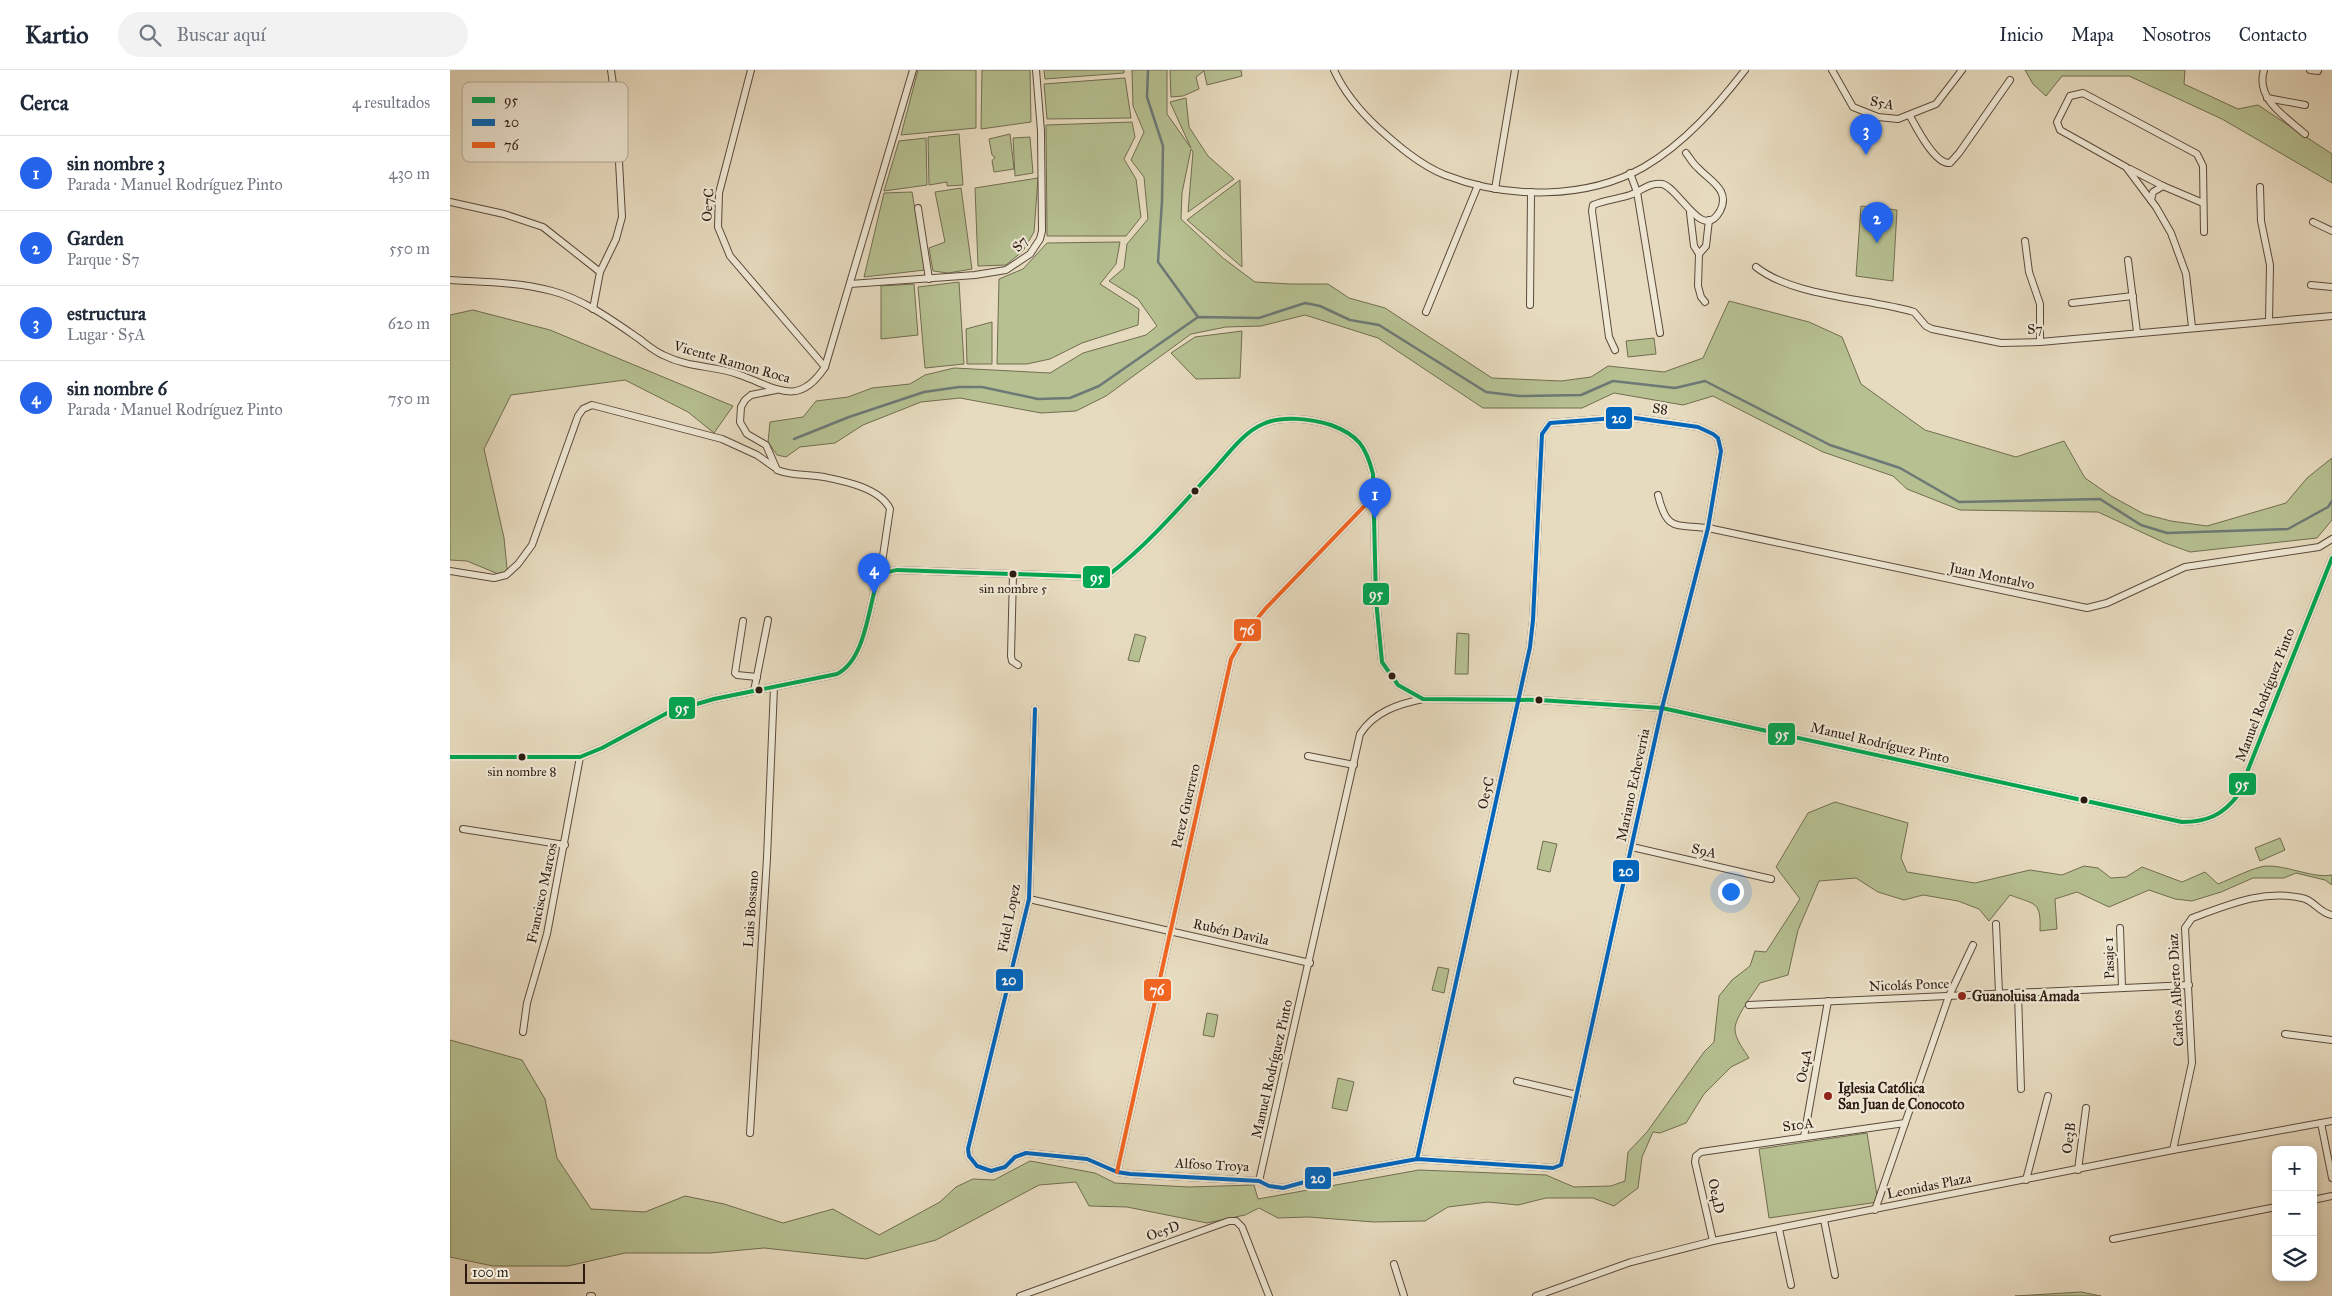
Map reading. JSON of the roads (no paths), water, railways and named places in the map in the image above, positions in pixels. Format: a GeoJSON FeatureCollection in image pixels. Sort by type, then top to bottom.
{"type":"FeatureCollection","features":[{"type":"Feature","properties":{"kind":"street","name":"Oe7C"},"geometry":{"type":"LineString","coordinates":[[751,70],[720,193],[718,227],[730,256],[825,368]]}},
{"type":"Feature","properties":{"kind":"street","name":"Vicente Ramon Roca"},"geometry":{"type":"LineString","coordinates":[[450,280],[501,283],[553,291],[593,309],[662,355],[691,366],[738,374],[776,390],[795,392],[806,388],[815,382],[825,368],[913,70]]}},
{"type":"Feature","properties":{"kind":"street","name":"S7"},"geometry":{"type":"LineString","coordinates":[[850,284],[929,279],[1006,270],[1030,254],[1040,239],[1042,208],[1041,131],[1036,70]]}},
{"type":"Feature","properties":{"kind":"street"},"geometry":{"type":"LineString","coordinates":[[1334,70],[1341,85],[1363,114],[1406,152],[1444,174],[1478,185],[1495,189],[1531,192],[1557,192],[1585,188],[1630,173],[1644,166],[1694,128],[1717,106],[1745,70]]}},
{"type":"Feature","properties":{"kind":"street"},"geometry":{"type":"LineString","coordinates":[[1495,189],[1516,70]]}},
{"type":"Feature","properties":{"kind":"street","name":"S5A"},"geometry":{"type":"LineString","coordinates":[[1832,70],[1853,107],[1878,117],[1898,119],[1910,116],[1936,104],[1962,70]]}},
{"type":"Feature","properties":{"kind":"street"},"geometry":{"type":"LineString","coordinates":[[2264,70],[2262,89],[2266,98],[2305,134]]}},
{"type":"Feature","properties":{"kind":"street"},"geometry":{"type":"LineString","coordinates":[[2310,70],[2318,71]]}},
{"type":"Feature","properties":{"kind":"street"},"geometry":{"type":"LineString","coordinates":[[1910,116],[1937,157],[1944,162],[1950,163],[1960,153],[2010,80]]}},
{"type":"Feature","properties":{"kind":"street"},"geometry":{"type":"LineString","coordinates":[[2203,203],[2163,186],[2060,130],[2057,122],[2070,96],[2083,93],[2197,154],[2203,166],[2204,232]]}},
{"type":"Feature","properties":{"kind":"street"},"geometry":{"type":"LineString","coordinates":[[2266,98],[2305,105]]}},
{"type":"Feature","properties":{"kind":"street"},"geometry":{"type":"LineString","coordinates":[[1686,153],[1698,169],[1720,187],[1723,199],[1721,209],[1715,217],[1709,220],[1700,219],[1690,213]]}},
{"type":"Feature","properties":{"kind":"street"},"geometry":{"type":"LineString","coordinates":[[593,309],[600,272],[616,239],[622,217],[619,162]]}},
{"type":"Feature","properties":{"kind":"street"},"geometry":{"type":"LineString","coordinates":[[2126,167],[2151,200],[2171,233],[2186,274],[2192,328]]}},
{"type":"Feature","properties":{"kind":"street"},"geometry":{"type":"LineString","coordinates":[[1630,173],[1636,192],[1660,333]]}},
{"type":"Feature","properties":{"kind":"street"},"geometry":{"type":"LineString","coordinates":[[1615,350],[1609,337],[1592,211],[1593,205],[1636,192],[1646,187],[1663,184],[1680,195],[1690,213],[1694,246],[1699,254],[1698,286],[1701,297],[1705,302]]}},
{"type":"Feature","properties":{"kind":"street"},"geometry":{"type":"LineString","coordinates":[[1426,312],[1478,185]]}},
{"type":"Feature","properties":{"kind":"street"},"geometry":{"type":"LineString","coordinates":[[2151,200],[2153,192],[2163,186]]}},
{"type":"Feature","properties":{"kind":"street"},"geometry":{"type":"LineString","coordinates":[[2260,187],[2261,221],[2270,265],[2269,321]]}},
{"type":"Feature","properties":{"kind":"street"},"geometry":{"type":"LineString","coordinates":[[1530,305],[1531,192]]}},
{"type":"Feature","properties":{"kind":"street"},"geometry":{"type":"LineString","coordinates":[[450,202],[504,214],[543,227],[600,272]]}},
{"type":"Feature","properties":{"kind":"street"},"geometry":{"type":"LineString","coordinates":[[918,208],[929,279]]}},
{"type":"Feature","properties":{"kind":"street"},"geometry":{"type":"LineString","coordinates":[[1699,254],[1706,246],[1709,220]]}},
{"type":"Feature","properties":{"kind":"street"},"geometry":{"type":"LineString","coordinates":[[2313,222],[2332,231]]}},
{"type":"Feature","properties":{"kind":"street"},"geometry":{"type":"LineString","coordinates":[[2025,241],[2029,272],[2040,304],[2040,342]]}},
{"type":"Feature","properties":{"kind":"street"},"geometry":{"type":"LineString","coordinates":[[2128,260],[2137,332]]}},
{"type":"Feature","properties":{"kind":"street","name":"S7"},"geometry":{"type":"LineString","coordinates":[[1756,267],[1774,278],[1795,286],[1914,312],[1926,326],[1932,329],[2001,343],[2040,342],[2332,316]]}},
{"type":"Feature","properties":{"kind":"street"},"geometry":{"type":"LineString","coordinates":[[2312,285],[2332,287]]}},
{"type":"Feature","properties":{"kind":"street"},"geometry":{"type":"LineString","coordinates":[[2072,302],[2133,296]]}},
{"type":"Feature","properties":{"kind":"street"},"geometry":{"type":"LineString","coordinates":[[774,467],[766,446],[744,431],[740,422],[740,412],[745,400],[751,394],[776,390]]}},
{"type":"Feature","properties":{"kind":"street"},"geometry":{"type":"LineString","coordinates":[[450,571],[494,578],[506,574],[518,564],[532,545],[578,416],[583,409],[592,406],[722,439],[757,455],[781,472],[824,477],[863,489],[886,502],[890,509],[880,576],[857,654],[849,666],[837,674],[714,699],[669,712],[602,748],[580,757],[450,757]]}},
{"type":"Feature","properties":{"kind":"street","name":"S8"},"geometry":{"type":"LineString","coordinates":[[1545,428],[1550,423],[1628,417],[1698,427],[1713,434]]}},
{"type":"Feature","properties":{"kind":"street","name":"Manuel Rodríguez Pinto"},"geometry":{"type":"LineString","coordinates":[[880,576],[897,570],[1099,577],[1110,573],[1182,504],[1246,436],[1264,424],[1281,420],[1304,420],[1326,424],[1345,430],[1359,440],[1368,454],[1373,474],[1375,495],[1376,600],[1382,662],[1398,685],[1422,699]]}},
{"type":"Feature","properties":{"kind":"street","name":"Oe5C"},"geometry":{"type":"LineString","coordinates":[[1417,1159],[1519,700],[1534,620],[1542,434],[1545,428]]}},
{"type":"Feature","properties":{"kind":"street","name":"Mariano Echeverria"},"geometry":{"type":"LineString","coordinates":[[1553,1168],[1561,1166],[1563,1158],[1662,708],[1708,528],[1721,452],[1721,445],[1713,434]]}},
{"type":"Feature","properties":{"kind":"street","name":"Perez Guerrero"},"geometry":{"type":"LineString","coordinates":[[1117,1172],[1231,659],[1237,645],[1266,608],[1375,495]]}},
{"type":"Feature","properties":{"kind":"street","name":"Juan Montalvo"},"geometry":{"type":"LineString","coordinates":[[1658,495],[1667,521],[2087,608],[2107,603],[2185,567],[2319,547],[2332,539]]}},
{"type":"Feature","properties":{"kind":"street","name":"Manuel Rodríguez Pinto"},"geometry":{"type":"LineString","coordinates":[[1259,1180],[1310,963],[1360,734],[1367,724],[1396,706],[1422,699],[1519,700],[1662,708],[2102,805],[2182,822],[2198,822],[2223,812],[2238,795],[2332,558]]}},
{"type":"Feature","properties":{"kind":"street"},"geometry":{"type":"LineString","coordinates":[[1013,574],[1010,656],[1012,661],[1018,665]]}},
{"type":"Feature","properties":{"kind":"street"},"geometry":{"type":"LineString","coordinates":[[754,691],[768,620]]}},
{"type":"Feature","properties":{"kind":"street"},"geometry":{"type":"LineString","coordinates":[[743,621],[735,673],[737,675],[756,677]]}},
{"type":"Feature","properties":{"kind":"street","name":"Luis Bossano"},"geometry":{"type":"LineString","coordinates":[[750,1133],[767,858],[774,687]]}},
{"type":"Feature","properties":{"kind":"street","name":"Fidel Lopez"},"geometry":{"type":"LineString","coordinates":[[969,1156],[968,1149],[1029,899],[1036,709]]}},
{"type":"Feature","properties":{"kind":"street"},"geometry":{"type":"LineString","coordinates":[[1308,756],[1354,765]]}},
{"type":"Feature","properties":{"kind":"street","name":"Francisco Marcos"},"geometry":{"type":"LineString","coordinates":[[523,1032],[527,1003],[547,934],[580,757]]}},
{"type":"Feature","properties":{"kind":"street"},"geometry":{"type":"LineString","coordinates":[[463,829],[565,845]]}},
{"type":"Feature","properties":{"kind":"street","name":"S9A"},"geometry":{"type":"LineString","coordinates":[[1632,847],[1770,879]]}},
{"type":"Feature","properties":{"kind":"street","name":"Carlos Alberto Diaz"},"geometry":{"type":"LineString","coordinates":[[2172,1150],[2192,1064],[2185,928],[2192,918],[2252,896],[2300,897],[2310,900],[2325,914],[2332,915]]}},
{"type":"Feature","properties":{"kind":"street","name":"Rubén Davila"},"geometry":{"type":"LineString","coordinates":[[1029,899],[1310,963]]}},
{"type":"Feature","properties":{"kind":"street"},"geometry":{"type":"LineString","coordinates":[[1996,924],[1999,994]]}},
{"type":"Feature","properties":{"kind":"street","name":"Pasaje 1"},"geometry":{"type":"LineString","coordinates":[[2120,928],[2122,987]]}},
{"type":"Feature","properties":{"kind":"street"},"geometry":{"type":"LineString","coordinates":[[1875,1210],[1949,996],[1973,945]]}},
{"type":"Feature","properties":{"kind":"street","name":"Nicolás Ponce"},"geometry":{"type":"LineString","coordinates":[[1749,1005],[2189,985]]}},
{"type":"Feature","properties":{"kind":"street"},"geometry":{"type":"LineString","coordinates":[[2018,993],[2021,1088]]}},
{"type":"Feature","properties":{"kind":"street","name":"Oe4A"},"geometry":{"type":"LineString","coordinates":[[1804,1136],[1828,1001]]}},
{"type":"Feature","properties":{"kind":"street"},"geometry":{"type":"LineString","coordinates":[[2285,1034],[2332,1040]]}},
{"type":"Feature","properties":{"kind":"street"},"geometry":{"type":"LineString","coordinates":[[1517,1081],[1577,1095]]}},
{"type":"Feature","properties":{"kind":"street"},"geometry":{"type":"LineString","coordinates":[[2026,1180],[2048,1096]]}},
{"type":"Feature","properties":{"kind":"street","name":"Oe3B"},"geometry":{"type":"LineString","coordinates":[[2078,1170],[2086,1108]]}},
{"type":"Feature","properties":{"kind":"street","name":"Leonidas Plaza"},"geometry":{"type":"LineString","coordinates":[[1536,1296],[1631,1262],[1713,1242],[2172,1150],[2332,1121]]}},
{"type":"Feature","properties":{"kind":"street","name":"S10A"},"geometry":{"type":"LineString","coordinates":[[1696,1156],[1701,1152],[1905,1122]]}},
{"type":"Feature","properties":{"kind":"street"},"geometry":{"type":"LineString","coordinates":[[2321,1123],[2332,1178]]}},
{"type":"Feature","properties":{"kind":"street","name":"Alfoso Troya"},"geometry":{"type":"LineString","coordinates":[[969,1156],[977,1166],[991,1170],[1005,1167],[1016,1157],[1026,1153],[1088,1159],[1117,1172],[1259,1180],[1269,1186],[1284,1188],[1330,1175],[1417,1159],[1553,1168]]}},
{"type":"Feature","properties":{"kind":"street","name":"Oe4D"},"geometry":{"type":"LineString","coordinates":[[1696,1156],[1713,1242]]}},
{"type":"Feature","properties":{"kind":"street"},"geometry":{"type":"LineString","coordinates":[[2317,1199],[2332,1196]]}},
{"type":"Feature","properties":{"kind":"street"},"geometry":{"type":"LineString","coordinates":[[2114,1238],[2272,1208]]}},
{"type":"Feature","properties":{"kind":"street","name":"Oe5D"},"geometry":{"type":"LineString","coordinates":[[1020,1296],[1229,1220],[1236,1221],[1242,1227],[1269,1296]]}},
{"type":"Feature","properties":{"kind":"street"},"geometry":{"type":"LineString","coordinates":[[1824,1220],[1835,1275]]}},
{"type":"Feature","properties":{"kind":"street"},"geometry":{"type":"LineString","coordinates":[[1779,1228],[1790,1285]]}},
{"type":"Feature","properties":{"kind":"street"},"geometry":{"type":"LineString","coordinates":[[1394,1264],[1404,1296]]}},
{"type":"Feature","properties":{"kind":"waterway"},"geometry":{"type":"LineString","coordinates":[[1148,70],[1147,97],[1163,146],[1158,262],[1198,317]]}},
{"type":"Feature","properties":{"kind":"waterway"},"geometry":{"type":"LineString","coordinates":[[794,439],[849,417],[924,392],[959,387],[982,387],[1038,399],[1070,398],[1099,386],[1198,317],[1259,318],[1305,303],[1320,306],[1350,320],[1379,325],[1486,392],[1519,396],[1581,395],[1613,381],[1675,388],[1705,381],[1830,445],[1900,468],[1959,502],[2100,499],[2141,525],[2167,533],[2288,529],[2328,507],[2332,501]]}},
{"type":"Feature","properties":{"kind":"place","name":"estructura"},"geometry":{"type":"Point","coordinates":[1866,155]}},
{"type":"Feature","properties":{"kind":"place","name":"Garden"},"geometry":{"type":"Point","coordinates":[1877,243]}},
{"type":"Feature","properties":{"kind":"place","name":"sin nombre 3"},"geometry":{"type":"Point","coordinates":[1375,519]}},
{"type":"Feature","properties":{"kind":"place","name":"sin nombre 5"},"geometry":{"type":"Point","coordinates":[1013,574]}},
{"type":"Feature","properties":{"kind":"place","name":"sin nombre 6"},"geometry":{"type":"Point","coordinates":[874,594]}},
{"type":"Feature","properties":{"kind":"place","name":"sin nombre 8"},"geometry":{"type":"Point","coordinates":[522,757]}},
{"type":"Feature","properties":{"kind":"place","name":"Guanoluisa Amada"},"geometry":{"type":"Point","coordinates":[1962,996]}},
{"type":"Feature","properties":{"kind":"place","name":"Iglesia Católica San Juan de Conocoto"},"geometry":{"type":"Point","coordinates":[1828,1096]}}]}
